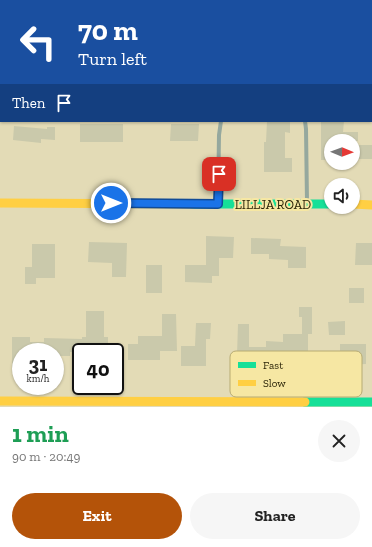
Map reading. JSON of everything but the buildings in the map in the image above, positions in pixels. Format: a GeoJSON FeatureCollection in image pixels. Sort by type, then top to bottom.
{"type":"FeatureCollection","features":[{"type":"Feature","properties":{"kind":"street","name":"LILLJA ROAD"},"geometry":{"type":"LineString","coordinates":[[0,203],[324,204]]}},
{"type":"Feature","properties":{"kind":"street"},"geometry":{"type":"LineString","coordinates":[[360,204],[372,204]]}},
{"type":"Feature","properties":{"kind":"street"},"geometry":{"type":"LineString","coordinates":[[0,401],[372,402]]}},
{"type":"Feature","properties":{"kind":"lane"},"geometry":{"type":"LineString","coordinates":[[218,204],[220,162],[219,135],[221,122]]}},
{"type":"Feature","properties":{"kind":"lane"},"geometry":{"type":"LineString","coordinates":[[305,122],[307,204]]}},
{"type":"Feature","properties":{"kind":"traffic: fast"},"geometry":{"type":"LineString","coordinates":[[192,204],[324,204]]}},
{"type":"Feature","properties":{"kind":"traffic: fast"},"geometry":{"type":"LineString","coordinates":[[305,402],[372,402]]}},
{"type":"Feature","properties":{"kind":"traffic: slow"},"geometry":{"type":"LineString","coordinates":[[0,203],[192,204]]}},
{"type":"Feature","properties":{"kind":"traffic: slow"},"geometry":{"type":"LineString","coordinates":[[360,204],[372,205]]}},
{"type":"Feature","properties":{"kind":"traffic: slow"},"geometry":{"type":"LineString","coordinates":[[0,401],[305,402]]}},
{"type":"Feature","properties":{"kind":"route"},"geometry":{"type":"LineString","coordinates":[[111,203],[218,204],[219,174]]}}]}
